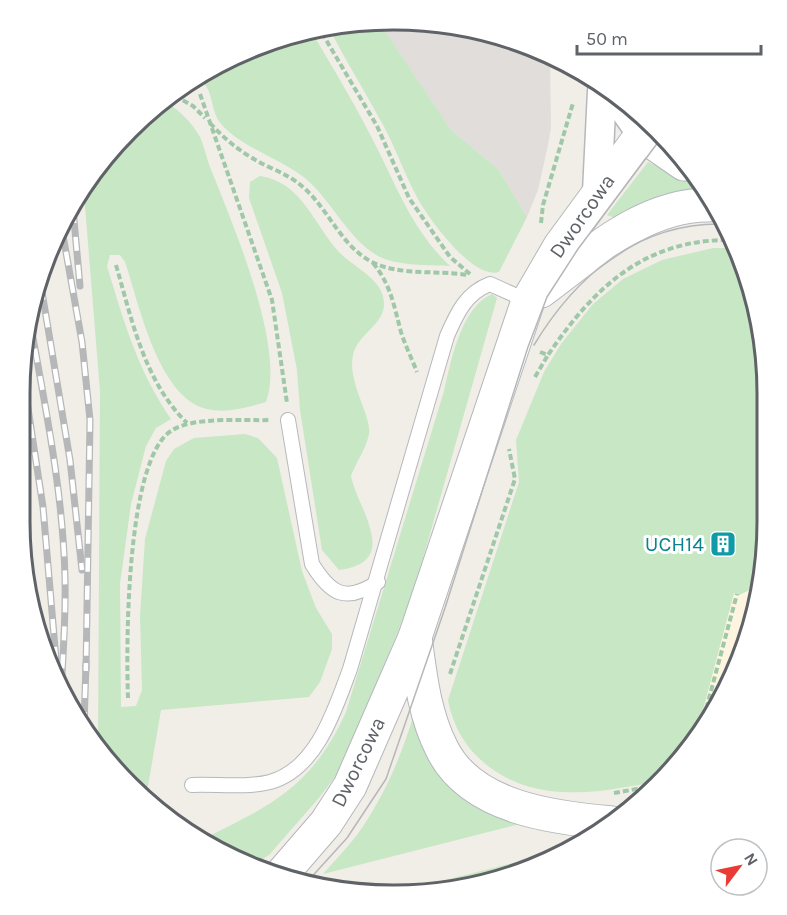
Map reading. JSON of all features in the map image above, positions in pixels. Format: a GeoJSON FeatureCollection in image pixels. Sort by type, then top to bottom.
{"type":"FeatureCollection","features":[{"type":"Feature","properties":{"kind":"main road","name":"Dworcowa"},"geometry":{"type":"LineString","coordinates":[[286,869],[326,823],[350,786],[415,637],[512,342],[528,301],[560,246],[597,192],[645,131]]}},
{"type":"Feature","properties":{"kind":"main road"},"geometry":{"type":"LineString","coordinates":[[528,301],[620,233],[658,214],[704,206]]}},
{"type":"Feature","properties":{"kind":"main road"},"geometry":{"type":"LineString","coordinates":[[415,637],[429,716],[442,750],[462,775],[493,796],[532,811],[569,819],[611,808]]}},
{"type":"Feature","properties":{"kind":"street"},"geometry":{"type":"LineString","coordinates":[[589,92],[597,192]]}},
{"type":"Feature","properties":{"kind":"lane"},"geometry":{"type":"LineString","coordinates":[[192,785],[258,784],[273,781],[289,773],[305,759],[329,723],[337,705],[378,582],[454,318],[474,290],[490,285],[528,301]]}},
{"type":"Feature","properties":{"kind":"lane"},"geometry":{"type":"LineString","coordinates":[[288,420],[312,564],[321,579],[344,595],[360,594],[378,582]]}},
{"type":"Feature","properties":{"kind":"path"},"geometry":{"type":"LineString","coordinates":[[324,37],[378,126],[409,198],[450,257],[473,276],[397,269],[372,263]]}},
{"type":"Feature","properties":{"kind":"path"},"geometry":{"type":"LineString","coordinates":[[541,225],[543,205],[589,92]]}},
{"type":"Feature","properties":{"kind":"path"},"geometry":{"type":"LineString","coordinates":[[128,698],[127,609],[139,508],[153,456],[160,440],[170,431],[187,423],[288,420],[272,300],[207,120],[200,94]]}},
{"type":"Feature","properties":{"kind":"path"},"geometry":{"type":"LineString","coordinates":[[181,99],[193,106],[225,140],[269,167],[289,175],[306,189],[351,246],[384,276],[392,293],[404,340],[428,405]]}},
{"type":"Feature","properties":{"kind":"path"},"geometry":{"type":"LineString","coordinates":[[530,386],[548,355],[598,290],[632,266],[678,246],[723,241]]}},
{"type":"Feature","properties":{"kind":"path"},"geometry":{"type":"LineString","coordinates":[[116,265],[134,327],[153,375],[174,410],[187,423]]}},
{"type":"Feature","properties":{"kind":"path"},"geometry":{"type":"LineString","coordinates":[[512,342],[548,355]]}},
{"type":"Feature","properties":{"kind":"path"},"geometry":{"type":"LineString","coordinates":[[446,685],[515,479],[508,450],[512,440]]}},
{"type":"Feature","properties":{"kind":"path"},"geometry":{"type":"LineString","coordinates":[[707,704],[736,594]]}},
{"type":"Feature","properties":{"kind":"path"},"geometry":{"type":"LineString","coordinates":[[611,808],[627,800]]}},
{"type":"Feature","properties":{"kind":"shaded area"},"geometry":{"type":"Polygon","coordinates":[[[385,30],[441,33],[488,42],[550,65],[551,128],[538,190],[527,217],[498,169],[451,130],[385,30]]]}},
{"type":"Feature","properties":{"kind":"shaded area"},"geometry":{"type":"Polygon","coordinates":[[[750,590],[745,616],[729,661],[702,712],[734,593],[739,595],[750,590]]]}},
{"type":"Feature","properties":{"kind":"green space"},"geometry":{"type":"Polygon","coordinates":[[[385,30],[451,130],[498,169],[527,217],[499,272],[489,272],[477,267],[465,258],[442,233],[418,199],[384,126],[333,35],[385,30]]]}},
{"type":"Feature","properties":{"kind":"green space"},"geometry":{"type":"Polygon","coordinates":[[[316,39],[348,93],[418,227],[450,266],[404,263],[378,256],[367,249],[306,179],[241,141],[222,125],[215,114],[205,85],[233,67],[254,58],[316,39]]]}},
{"type":"Feature","properties":{"kind":"green space"},"geometry":{"type":"Polygon","coordinates":[[[171,106],[185,117],[202,141],[210,168],[244,254],[263,319],[269,351],[270,379],[266,402],[259,404],[222,411],[207,409],[190,401],[175,387],[153,347],[125,262],[120,255],[110,255],[107,266],[133,345],[149,382],[171,419],[156,428],[146,446],[131,504],[120,584],[121,707],[136,706],[142,690],[140,616],[145,539],[166,461],[174,449],[194,438],[245,434],[258,438],[277,458],[302,571],[316,608],[332,634],[332,649],[320,682],[309,697],[161,710],[147,789],[120,761],[98,733],[100,391],[85,203],[105,172],[136,136],[171,106]]]}},
{"type":"Feature","properties":{"kind":"green space"},"geometry":{"type":"Polygon","coordinates":[[[648,162],[689,182],[697,193],[615,218],[607,215],[648,162]]]}},
{"type":"Feature","properties":{"kind":"green space"},"geometry":{"type":"Polygon","coordinates":[[[260,176],[287,187],[297,196],[339,252],[375,282],[383,297],[382,313],[355,348],[352,365],[356,387],[367,418],[369,434],[351,476],[367,519],[372,546],[368,557],[358,565],[339,570],[322,550],[300,410],[297,370],[282,293],[249,198],[250,182],[260,176]]]}},
{"type":"Feature","properties":{"kind":"green space"},"geometry":{"type":"Polygon","coordinates":[[[713,248],[726,248],[745,299],[754,346],[757,394],[757,522],[750,590],[739,595],[734,593],[702,712],[682,743],[651,779],[646,784],[589,792],[544,790],[506,777],[489,767],[475,754],[463,738],[454,720],[448,700],[519,482],[516,440],[544,372],[561,344],[593,304],[623,279],[662,260],[713,248]]]}},
{"type":"Feature","properties":{"kind":"green space"},"geometry":{"type":"Polygon","coordinates":[[[492,294],[497,298],[420,569],[404,617],[338,773],[269,855],[261,860],[233,848],[211,835],[269,804],[304,776],[333,738],[346,712],[459,336],[472,310],[492,294]]]}},
{"type":"Feature","properties":{"kind":"green space"},"geometry":{"type":"Polygon","coordinates":[[[414,714],[520,824],[323,874],[357,835],[375,807],[397,762],[414,714]]]}},
{"type":"Feature","properties":{"kind":"green space"},"geometry":{"type":"Polygon","coordinates":[[[526,860],[488,873],[435,882],[526,860]]]}},
{"type":"Feature","properties":{"kind":"tram line"},"geometry":{"type":"LineString","coordinates":[[313,876],[347,838],[386,779],[445,608],[528,347],[547,297],[578,249],[657,143]]}},
{"type":"Feature","properties":{"kind":"tram line"},"geometry":{"type":"LineString","coordinates":[[534,345],[550,320],[569,297],[611,259],[635,244],[661,233],[689,226],[715,224]]}},
{"type":"Feature","properties":{"kind":"railway"},"geometry":{"type":"LineString","coordinates":[[74,221],[80,286]]}},
{"type":"Feature","properties":{"kind":"railway"},"geometry":{"type":"LineString","coordinates":[[64,240],[82,342],[90,420],[86,671]]}},
{"type":"Feature","properties":{"kind":"railway"},"geometry":{"type":"LineString","coordinates":[[43,297],[70,460],[82,570]]}},
{"type":"Feature","properties":{"kind":"railway"},"geometry":{"type":"LineString","coordinates":[[34,342],[52,449],[64,545],[65,606],[62,670]]}},
{"type":"Feature","properties":{"kind":"railway"},"geometry":{"type":"LineString","coordinates":[[30,422],[43,507],[56,655]]}},
{"type":"Feature","properties":{"kind":"railway"},"geometry":{"type":"LineString","coordinates":[[84,712],[86,663]]}},
{"type":"Feature","properties":{"kind":"place","name":"UCH14"},"geometry":{"type":"Point","coordinates":[723,544]}}]}
